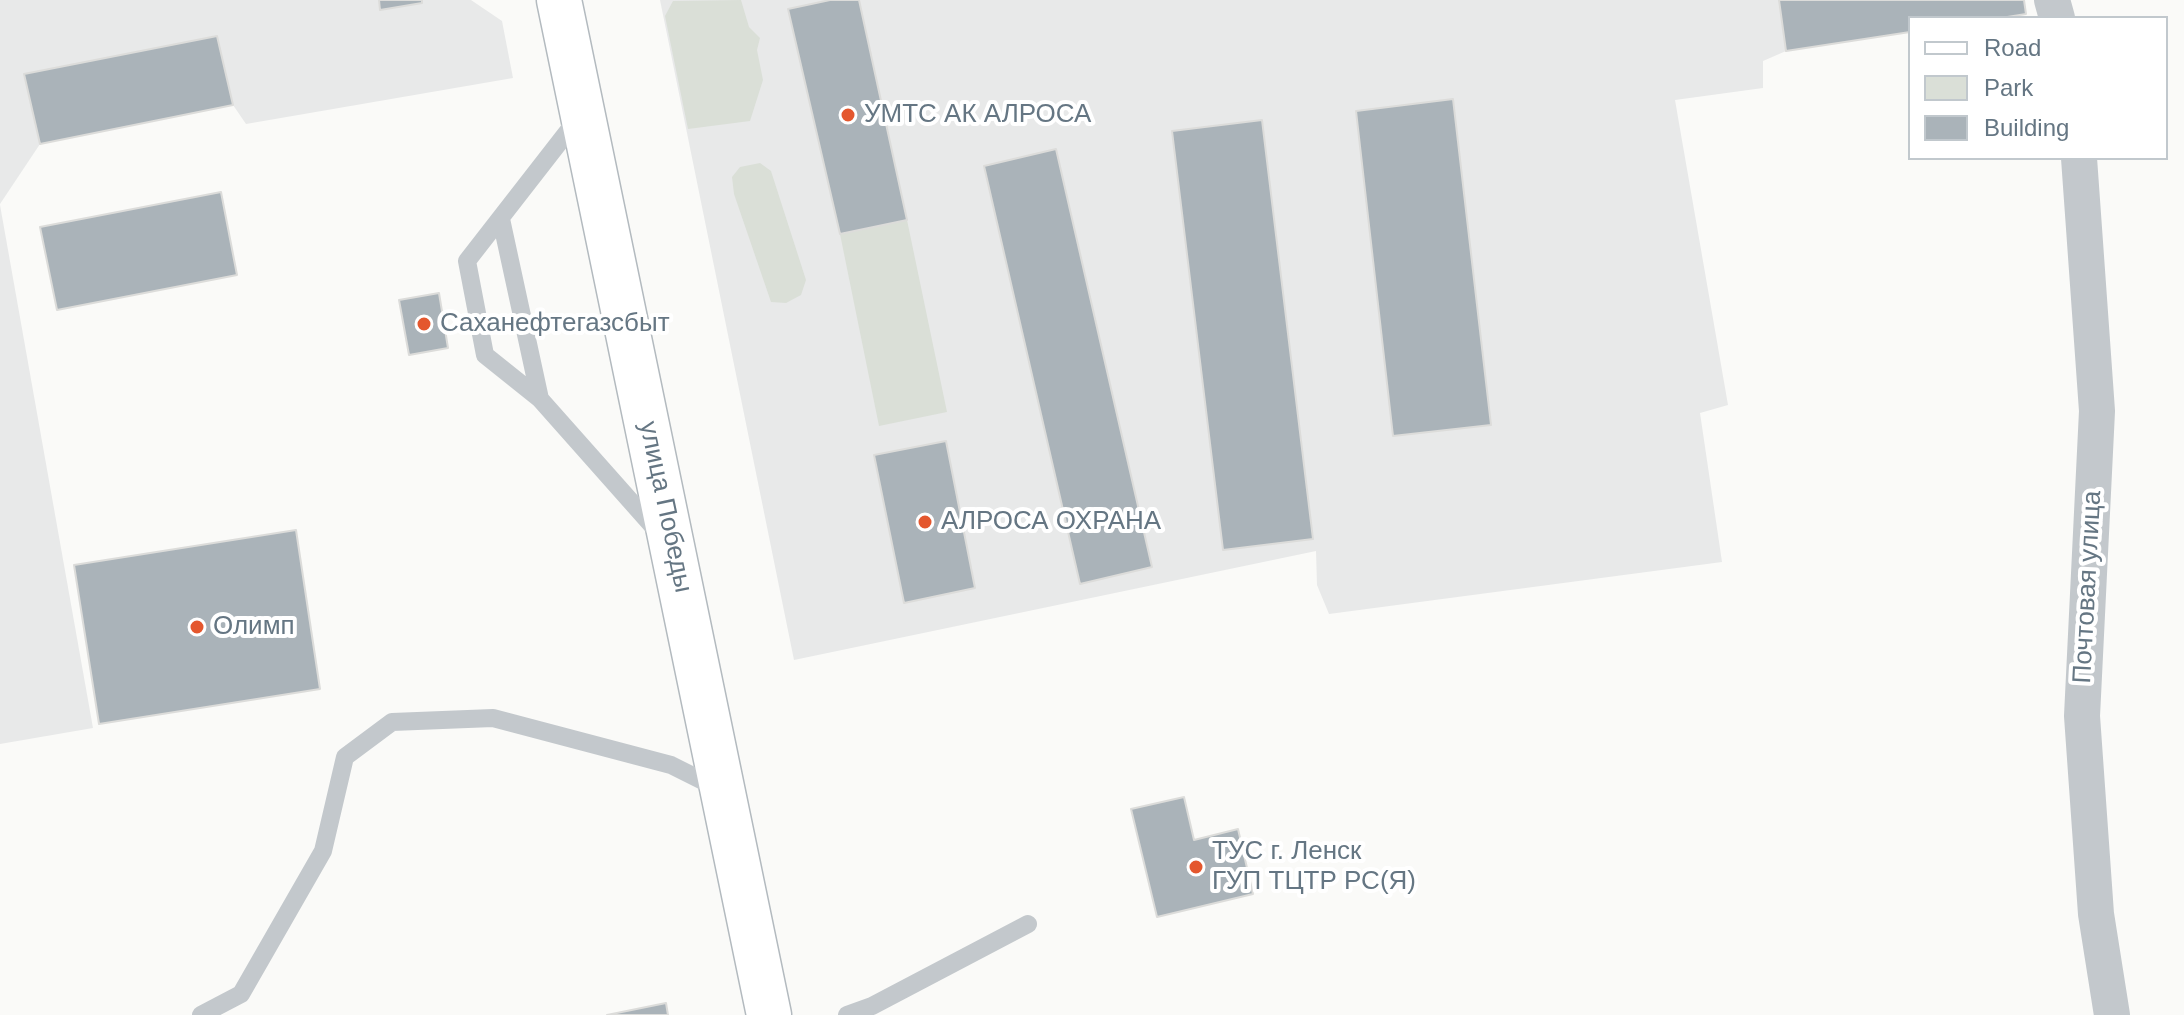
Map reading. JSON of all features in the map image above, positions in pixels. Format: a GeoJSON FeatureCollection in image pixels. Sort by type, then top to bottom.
{"type":"FeatureCollection","features":[{"type":"Feature","properties":{"kind":"main road","name":"улица Победы"},"geometry":{"type":"LineString","coordinates":[[559,0],[769,1015]]}},
{"type":"Feature","properties":{"kind":"street","name":"Почтовая улица"},"geometry":{"type":"LineString","coordinates":[[2079,160],[2097,411],[2082,716],[2096,914],[2112,1015]]}},
{"type":"Feature","properties":{"kind":"lane"},"geometry":{"type":"LineString","coordinates":[[583,111],[467,261],[485,355],[540,399],[673,549]]}},
{"type":"Feature","properties":{"kind":"lane"},"geometry":{"type":"LineString","coordinates":[[501,219],[540,399]]}},
{"type":"Feature","properties":{"kind":"lane"},"geometry":{"type":"LineString","coordinates":[[201,1015],[241,994],[323,851],[345,757],[392,722],[493,718],[671,765],[723,791]]}},
{"type":"Feature","properties":{"kind":"lane"},"geometry":{"type":"LineString","coordinates":[[847,1015],[872,1006],[1028,924]]}},
{"type":"Feature","properties":{"kind":"shaded area"},"geometry":{"type":"Polygon","coordinates":[[[0,0],[471,0],[502,21],[513,78],[246,124],[233,105],[40,144],[0,204],[0,0]]]}},
{"type":"Feature","properties":{"kind":"shaded area"},"geometry":{"type":"Polygon","coordinates":[[[660,0],[2024,0],[2026,14],[2014,16],[1908,16],[1908,19],[1786,51],[1763,61],[1763,88],[1675,100],[1728,405],[1700,413],[1722,562],[1329,614],[1317,585],[1316,551],[794,660],[660,0]]]}},
{"type":"Feature","properties":{"kind":"shaded area"},"geometry":{"type":"Polygon","coordinates":[[[0,205],[93,728],[0,744],[0,205]]]}},
{"type":"Feature","properties":{"kind":"green space"},"geometry":{"type":"Polygon","coordinates":[[[741,0],[749,27],[760,38],[757,50],[763,80],[750,121],[688,129],[665,16],[673,1],[741,0]]]}},
{"type":"Feature","properties":{"kind":"green space"},"geometry":{"type":"Polygon","coordinates":[[[760,163],[771,171],[806,280],[801,295],[786,303],[771,302],[734,194],[732,177],[740,167],[760,163]]]}},
{"type":"Feature","properties":{"kind":"green space"},"geometry":{"type":"Polygon","coordinates":[[[907,220],[947,412],[879,426],[840,234],[907,220]]]}},
{"type":"Feature","properties":{"kind":"building"},"geometry":{"type":"Polygon","coordinates":[[[379,0],[422,0],[422,3],[380,10],[379,0]]]}},
{"type":"Feature","properties":{"kind":"building","name":"УМТС АК АЛРОСА"},"geometry":{"type":"Polygon","coordinates":[[[830,0],[859,0],[907,220],[840,234],[788,9],[830,0]]]}},
{"type":"Feature","properties":{"kind":"building"},"geometry":{"type":"Polygon","coordinates":[[[1779,0],[2024,0],[2026,14],[1908,16],[1908,32],[1786,51],[1779,0]]]}},
{"type":"Feature","properties":{"kind":"building"},"geometry":{"type":"Polygon","coordinates":[[[217,36],[233,105],[40,144],[24,74],[217,36]]]}},
{"type":"Feature","properties":{"kind":"building"},"geometry":{"type":"Polygon","coordinates":[[[1453,99],[1491,425],[1393,436],[1356,111],[1453,99]]]}},
{"type":"Feature","properties":{"kind":"building"},"geometry":{"type":"Polygon","coordinates":[[[1262,120],[1313,539],[1223,550],[1172,131],[1262,120]]]}},
{"type":"Feature","properties":{"kind":"building"},"geometry":{"type":"Polygon","coordinates":[[[1056,149],[1152,567],[1080,584],[984,166],[1056,149]]]}},
{"type":"Feature","properties":{"kind":"building"},"geometry":{"type":"Polygon","coordinates":[[[221,192],[237,275],[57,310],[40,227],[221,192]]]}},
{"type":"Feature","properties":{"kind":"building","name":"Саханефтегазсбыт"},"geometry":{"type":"Polygon","coordinates":[[[439,293],[448,348],[409,355],[399,300],[439,293]]]}},
{"type":"Feature","properties":{"kind":"building","name":"АЛРОСА ОХРАНА"},"geometry":{"type":"Polygon","coordinates":[[[946,441],[975,588],[904,603],[874,455],[946,441]]]}},
{"type":"Feature","properties":{"kind":"building","name":"Олимп"},"geometry":{"type":"Polygon","coordinates":[[[296,530],[320,689],[99,724],[74,565],[296,530]]]}},
{"type":"Feature","properties":{"kind":"building","name":"ТУС г. Ленск ГУП ТЦТР РС(Я)"},"geometry":{"type":"Polygon","coordinates":[[[1184,797],[1194,840],[1238,829],[1253,894],[1157,917],[1131,809],[1184,797]]]}},
{"type":"Feature","properties":{"kind":"building"},"geometry":{"type":"Polygon","coordinates":[[[666,1003],[668,1015],[607,1015],[666,1003]]]}},
{"type":"Feature","properties":{"kind":"place","name":"УМТС АК АЛРОСА"},"geometry":{"type":"Point","coordinates":[848,115]}},
{"type":"Feature","properties":{"kind":"place","name":"Саханефтегазсбыт"},"geometry":{"type":"Point","coordinates":[424,324]}},
{"type":"Feature","properties":{"kind":"place","name":"АЛРОСА ОХРАНА"},"geometry":{"type":"Point","coordinates":[925,522]}},
{"type":"Feature","properties":{"kind":"place","name":"Олимп"},"geometry":{"type":"Point","coordinates":[197,627]}},
{"type":"Feature","properties":{"kind":"place","name":"ТУС г. Ленск ГУП ТЦТР РС(Я)"},"geometry":{"type":"Point","coordinates":[1196,867]}}]}
